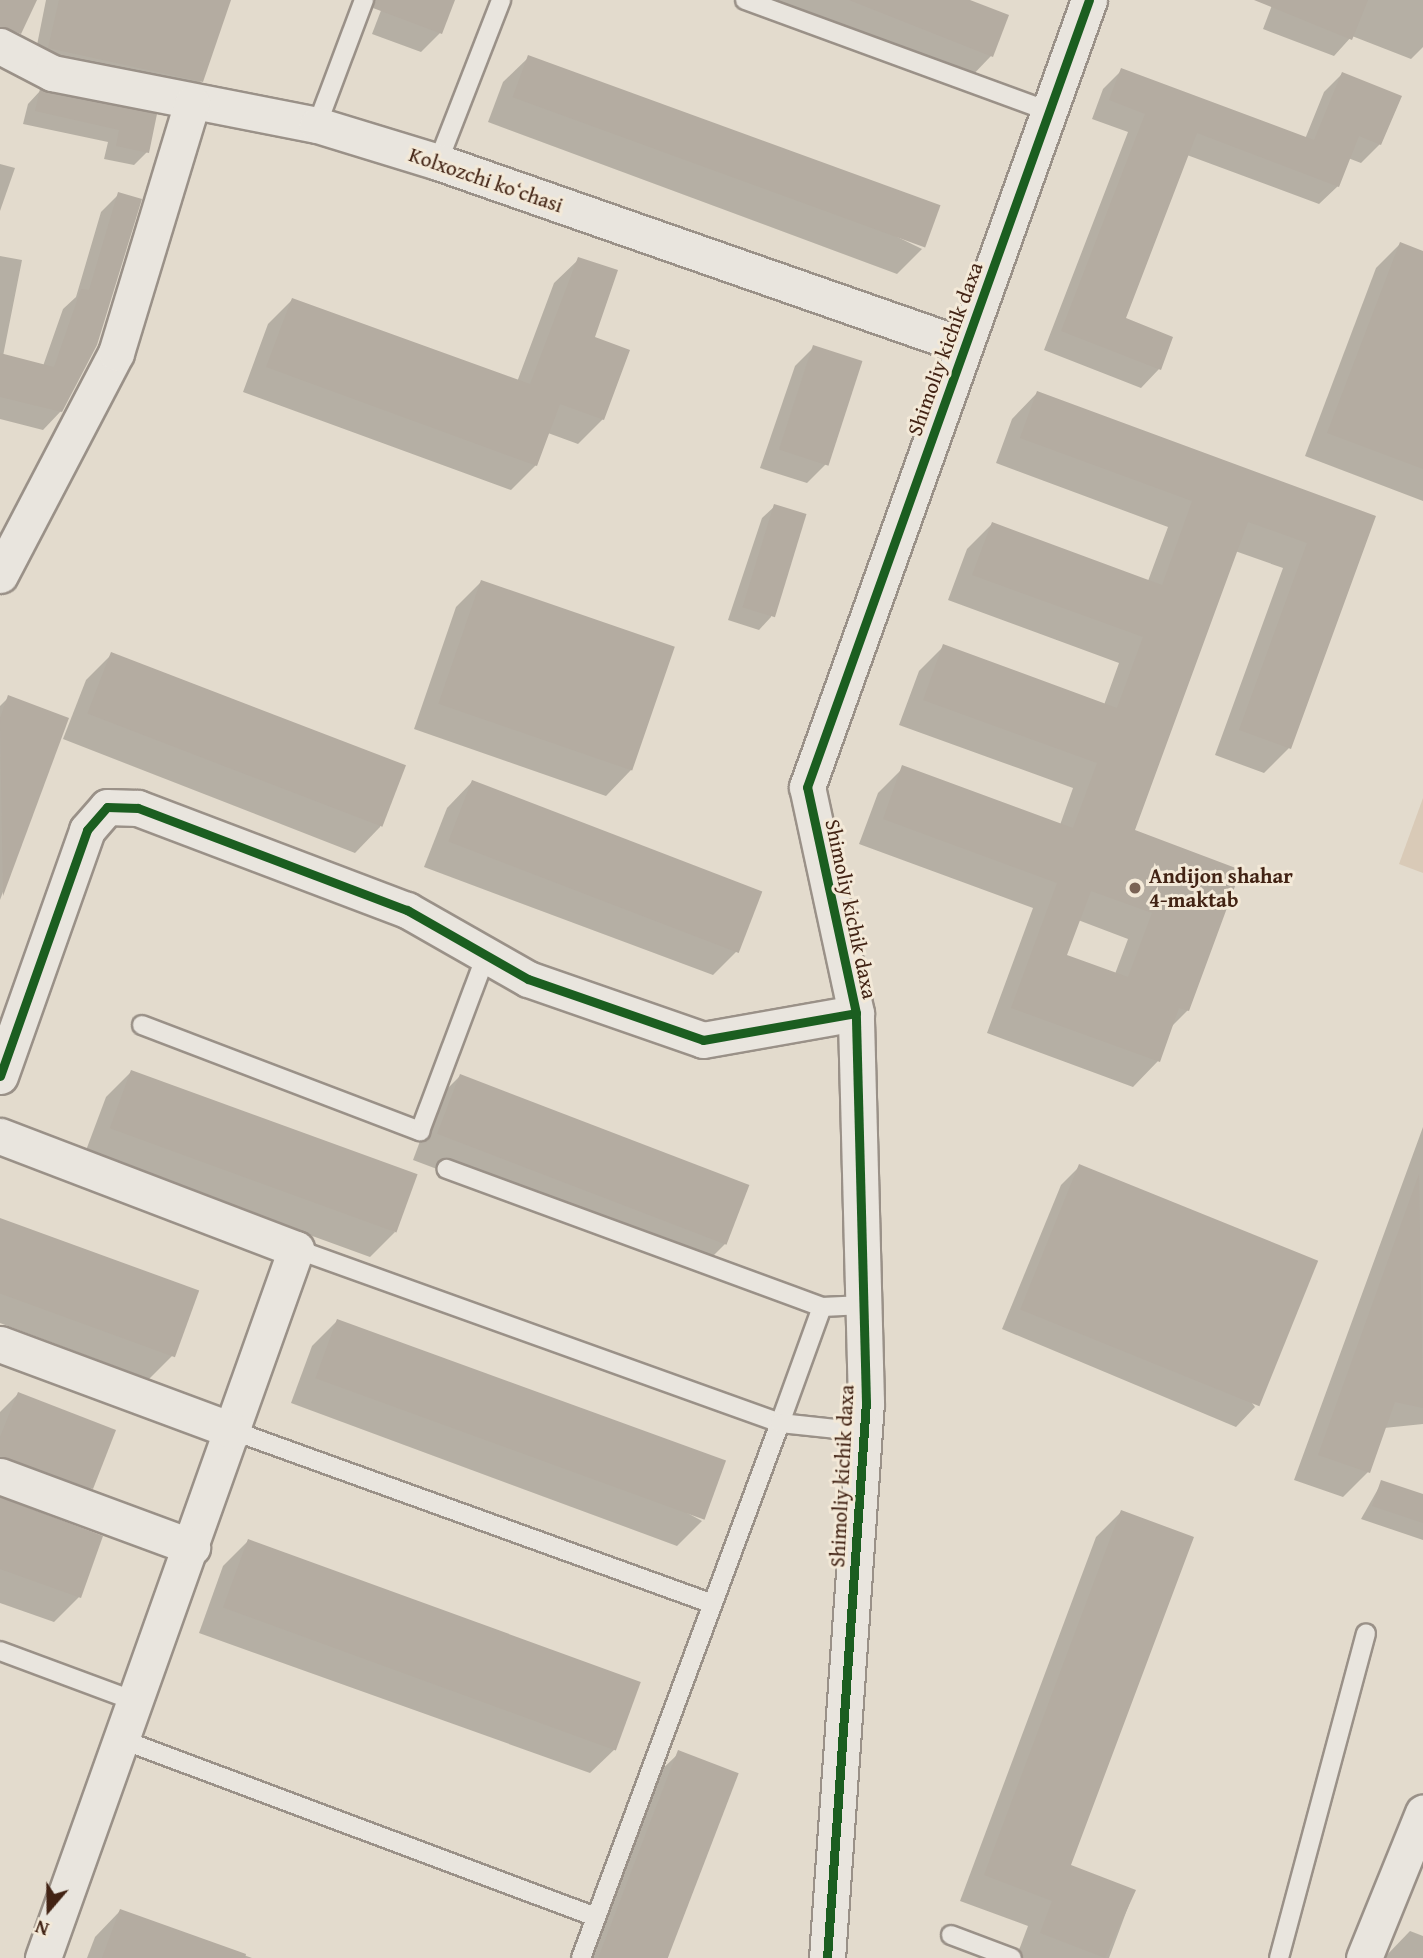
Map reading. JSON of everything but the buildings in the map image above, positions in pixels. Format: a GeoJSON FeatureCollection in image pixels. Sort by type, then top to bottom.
{"type":"FeatureCollection","features":[{"type":"Feature","properties":{"kind":"street","name":"Shimoliy kichik daxa"},"geometry":{"type":"LineString","coordinates":[[827,1958],[864,1432],[864,1304],[856,1013],[807,787],[1049,111],[1085,1]]}},
{"type":"Feature","properties":{"kind":"street","name":"Kolxozchi koʻchasi"},"geometry":{"type":"LineString","coordinates":[[0,46],[52,74],[317,125],[438,162],[965,346]]}},
{"type":"Feature","properties":{"kind":"street"},"geometry":{"type":"LineString","coordinates":[[0,575],[116,354],[192,103]]}},
{"type":"Feature","properties":{"kind":"street"},"geometry":{"type":"LineString","coordinates":[[0,1076],[87,830],[107,807],[138,808],[407,910],[528,979],[703,1040],[856,1013]]}},
{"type":"Feature","properties":{"kind":"street"},"geometry":{"type":"LineString","coordinates":[[0,1136],[296,1249],[234,1431],[43,1958]]}},
{"type":"Feature","properties":{"kind":"street"},"geometry":{"type":"LineString","coordinates":[[0,1344],[234,1431]]}},
{"type":"Feature","properties":{"kind":"street"},"geometry":{"type":"LineString","coordinates":[[0,1476],[192,1547]]}},
{"type":"Feature","properties":{"kind":"street"},"geometry":{"type":"LineString","coordinates":[[1364,1958],[1423,1813]]}},
{"type":"Feature","properties":{"kind":"lane"},"geometry":{"type":"LineString","coordinates":[[317,125],[364,0]]}},
{"type":"Feature","properties":{"kind":"lane"},"geometry":{"type":"LineString","coordinates":[[438,162],[500,0]]}},
{"type":"Feature","properties":{"kind":"lane"},"geometry":{"type":"LineString","coordinates":[[745,0],[1049,111]]}},
{"type":"Feature","properties":{"kind":"lane"},"geometry":{"type":"LineString","coordinates":[[142,1025],[420,1131],[486,955]]}},
{"type":"Feature","properties":{"kind":"lane"},"geometry":{"type":"LineString","coordinates":[[447,1169],[822,1307],[864,1304]]}},
{"type":"Feature","properties":{"kind":"lane"},"geometry":{"type":"LineString","coordinates":[[296,1249],[780,1423],[864,1432]]}},
{"type":"Feature","properties":{"kind":"lane"},"geometry":{"type":"LineString","coordinates":[[581,1958],[822,1307]]}},
{"type":"Feature","properties":{"kind":"lane"},"geometry":{"type":"LineString","coordinates":[[234,1431],[713,1604]]}},
{"type":"Feature","properties":{"kind":"lane"},"geometry":{"type":"LineString","coordinates":[[1279,1958],[1366,1633]]}},
{"type":"Feature","properties":{"kind":"lane"},"geometry":{"type":"LineString","coordinates":[[0,1651],[137,1702]]}},
{"type":"Feature","properties":{"kind":"lane"},"geometry":{"type":"LineString","coordinates":[[123,1740],[596,1917]]}},
{"type":"Feature","properties":{"kind":"lane"},"geometry":{"type":"LineString","coordinates":[[951,1935],[1012,1958]]}},
{"type":"Feature","properties":{"kind":"shaded area"},"geometry":{"type":"Polygon","coordinates":[[[1423,798],[1423,873],[1399,864],[1423,798]]]}},
{"type":"Feature","properties":{"kind":"cycle path"},"geometry":{"type":"LineString","coordinates":[[827,1958],[866,1402],[856,1013],[807,787],[1089,0]]}},
{"type":"Feature","properties":{"kind":"cycle path"},"geometry":{"type":"LineString","coordinates":[[0,1076],[87,830],[107,807],[138,808],[407,910],[528,979],[703,1040],[856,1013]]}},
{"type":"Feature","properties":{"kind":"place","name":"Andijon shahar 4-maktab"},"geometry":{"type":"Point","coordinates":[1135,888]}}]}
